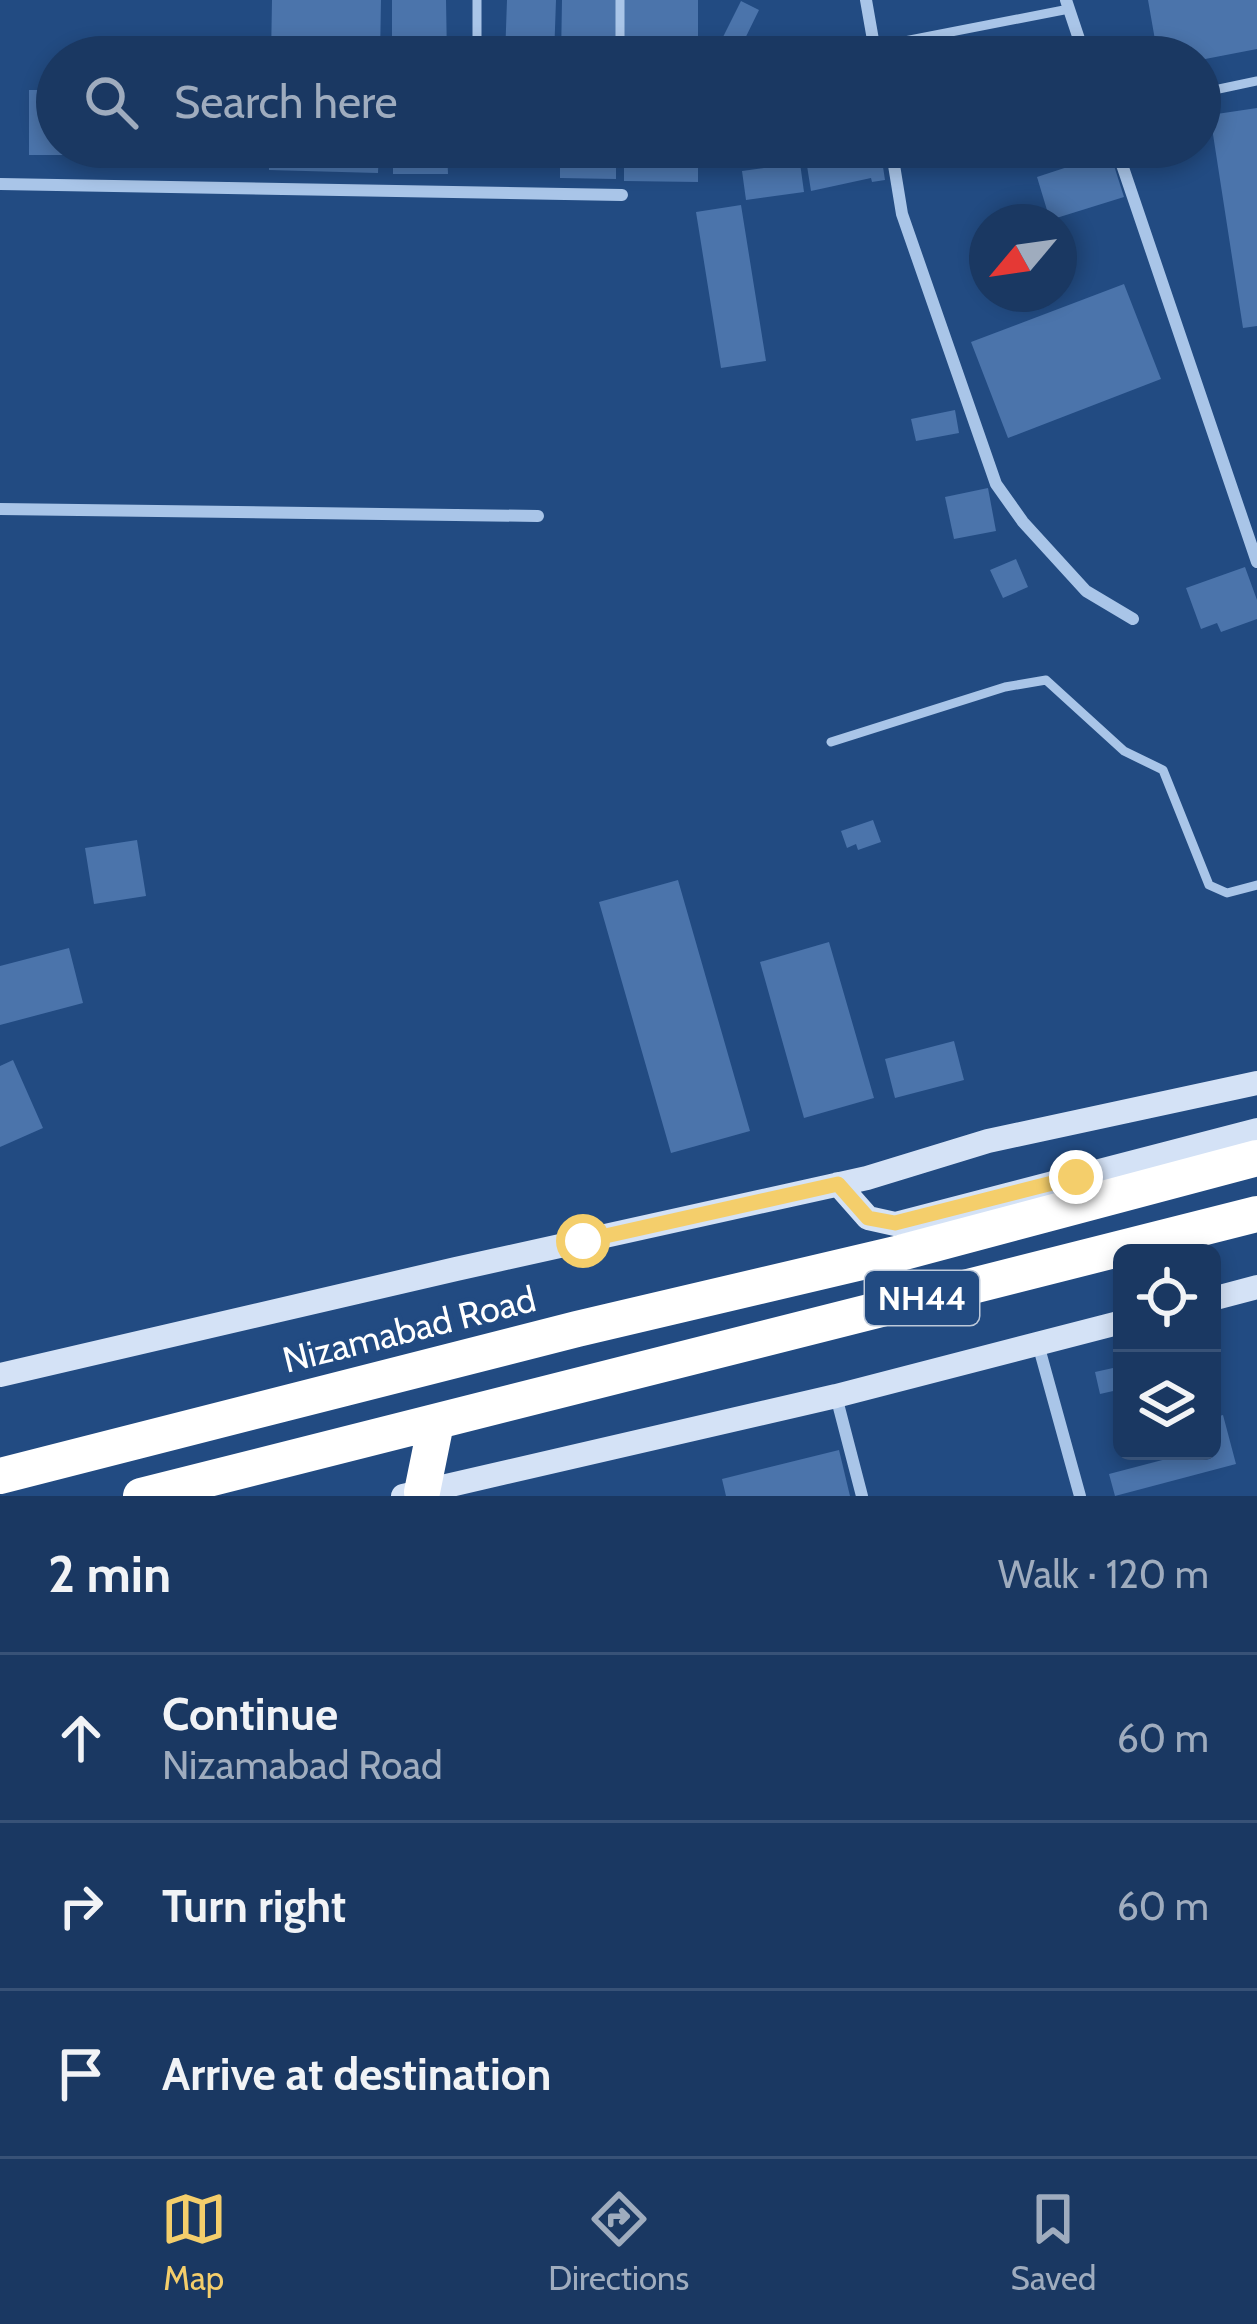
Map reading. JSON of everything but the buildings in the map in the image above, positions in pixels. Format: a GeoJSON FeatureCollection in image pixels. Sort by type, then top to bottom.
{"type":"FeatureCollection","features":[{"type":"Feature","properties":{"kind":"highway","name":"Nizamabad Road"},"geometry":{"type":"LineString","coordinates":[[0,1476],[577,1329],[900,1253],[1257,1158]]}},
{"type":"Feature","properties":{"kind":"highway","name":"NH44"},"geometry":{"type":"LineString","coordinates":[[141,1496],[1257,1214]]}},
{"type":"Feature","properties":{"kind":"highway"},"geometry":{"type":"LineString","coordinates":[[429,1493],[436,1423]]}},
{"type":"Feature","properties":{"kind":"main road","name":"Nizamabad Road"},"geometry":{"type":"LineString","coordinates":[[0,1375],[838,1184],[988,1141],[1257,1083]]}},
{"type":"Feature","properties":{"kind":"main road"},"geometry":{"type":"LineString","coordinates":[[838,1184],[868,1218],[895,1223],[1257,1130]]}},
{"type":"Feature","properties":{"kind":"main road"},"geometry":{"type":"LineString","coordinates":[[1221,1297],[1257,1287]]}},
{"type":"Feature","properties":{"kind":"main road"},"geometry":{"type":"LineString","coordinates":[[429,1493],[1113,1324]]}},
{"type":"Feature","properties":{"kind":"street"},"geometry":{"type":"LineString","coordinates":[[866,0],[872,36]]}},
{"type":"Feature","properties":{"kind":"street"},"geometry":{"type":"LineString","coordinates":[[1068,4],[1078,36]]}},
{"type":"Feature","properties":{"kind":"street"},"geometry":{"type":"LineString","coordinates":[[894,168],[902,214],[996,484],[1023,522],[1086,591],[1133,619]]}},
{"type":"Feature","properties":{"kind":"street"},"geometry":{"type":"LineString","coordinates":[[1123,168],[1257,562]]}},
{"type":"Feature","properties":{"kind":"street"},"geometry":{"type":"LineString","coordinates":[[0,184],[622,195]]}},
{"type":"Feature","properties":{"kind":"street"},"geometry":{"type":"LineString","coordinates":[[0,509],[538,517]]}},
{"type":"Feature","properties":{"kind":"street"},"geometry":{"type":"LineString","coordinates":[[1038,1344],[1079,1496]]}},
{"type":"Feature","properties":{"kind":"street"},"geometry":{"type":"LineString","coordinates":[[836,1396],[862,1496]]}},
{"type":"Feature","properties":{"kind":"lane"},"geometry":{"type":"LineString","coordinates":[[477,0],[477,36]]}},
{"type":"Feature","properties":{"kind":"lane"},"geometry":{"type":"LineString","coordinates":[[620,0],[620,36]]}},
{"type":"Feature","properties":{"kind":"lane"},"geometry":{"type":"LineString","coordinates":[[939,36],[1068,4]]}},
{"type":"Feature","properties":{"kind":"lane"},"geometry":{"type":"LineString","coordinates":[[1221,89],[1257,82]]}},
{"type":"Feature","properties":{"kind":"lane"},"geometry":{"type":"LineString","coordinates":[[831,742],[1005,687],[1046,680],[1124,751],[1163,770],[1209,884],[1227,893],[1257,885]]}},
{"type":"Feature","properties":{"kind":"route"},"geometry":{"type":"LineString","coordinates":[[583,1241],[838,1184],[868,1218],[895,1223],[1076,1177]]}}]}
